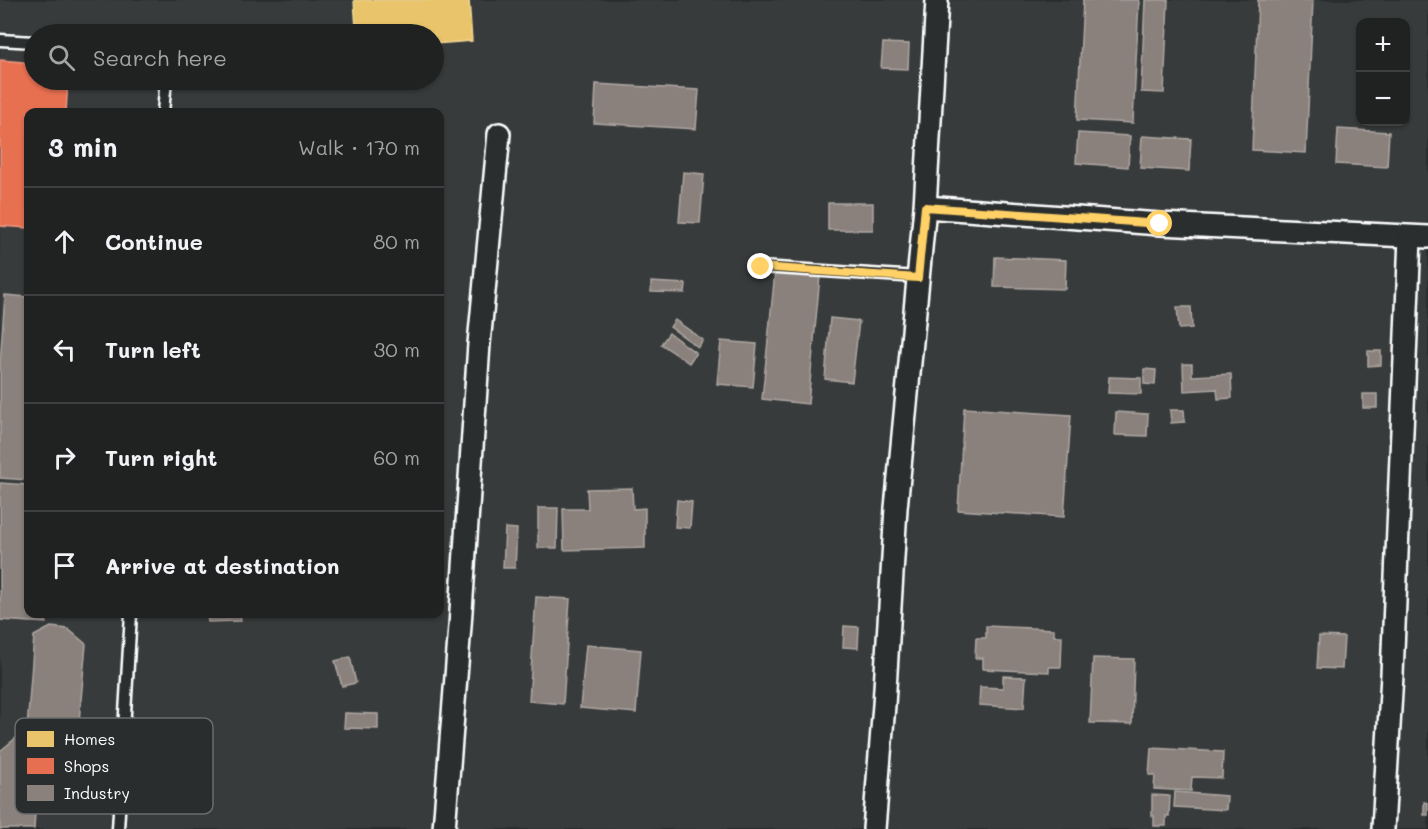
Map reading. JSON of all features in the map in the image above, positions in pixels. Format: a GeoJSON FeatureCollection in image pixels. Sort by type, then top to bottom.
{"type":"FeatureCollection","features":[{"type":"Feature","properties":{"kind":"street"},"geometry":{"type":"LineString","coordinates":[[874,829],[896,508],[925,207],[937,0]]}},
{"type":"Feature","properties":{"kind":"street"},"geometry":{"type":"LineString","coordinates":[[444,829],[479,344],[499,134]]}},
{"type":"Feature","properties":{"kind":"street"},"geometry":{"type":"LineString","coordinates":[[925,207],[1160,224],[1419,237],[1383,829]]}},
{"type":"Feature","properties":{"kind":"lane"},"geometry":{"type":"LineString","coordinates":[[0,40],[24,41]]}},
{"type":"Feature","properties":{"kind":"lane"},"geometry":{"type":"LineString","coordinates":[[164,108],[165,90]]}},
{"type":"Feature","properties":{"kind":"lane"},"geometry":{"type":"LineString","coordinates":[[761,267],[918,278]]}},
{"type":"Feature","properties":{"kind":"lane"},"geometry":{"type":"LineString","coordinates":[[125,718],[131,618]]}},
{"type":"Feature","properties":{"kind":"lane"},"geometry":{"type":"LineString","coordinates":[[118,829],[119,814]]}},
{"type":"Feature","properties":{"kind":"shaded area"},"geometry":{"type":"Polygon","coordinates":[[[0,0],[1428,0],[1428,829],[0,829],[0,0]]]}},
{"type":"Feature","properties":{"kind":"building: Homes"},"geometry":{"type":"Polygon","coordinates":[[[354,0],[469,0],[472,41],[444,43],[444,24],[356,24],[354,0]]]}},
{"type":"Feature","properties":{"kind":"building: Shops"},"geometry":{"type":"Polygon","coordinates":[[[0,60],[24,62],[24,90],[67,90],[66,108],[24,108],[24,228],[0,226],[0,60]]]}},
{"type":"Feature","properties":{"kind":"building: Industry"},"geometry":{"type":"Polygon","coordinates":[[[1083,0],[1139,0],[1133,123],[1077,120],[1083,0]]]}},
{"type":"Feature","properties":{"kind":"building: Industry"},"geometry":{"type":"Polygon","coordinates":[[[1145,0],[1168,0],[1164,93],[1141,92],[1145,0]]]}},
{"type":"Feature","properties":{"kind":"building: Industry"},"geometry":{"type":"Polygon","coordinates":[[[1258,0],[1313,0],[1306,153],[1252,150],[1258,0]]]}},
{"type":"Feature","properties":{"kind":"building: Industry"},"geometry":{"type":"Polygon","coordinates":[[[883,43],[909,44],[908,69],[881,68],[883,43]]]}},
{"type":"Feature","properties":{"kind":"building: Industry"},"geometry":{"type":"Polygon","coordinates":[[[596,84],[699,90],[696,129],[594,123],[596,84]]]}},
{"type":"Feature","properties":{"kind":"building: Industry"},"geometry":{"type":"Polygon","coordinates":[[[1338,129],[1389,132],[1387,167],[1336,164],[1338,129]]]}},
{"type":"Feature","properties":{"kind":"building: Industry"},"geometry":{"type":"Polygon","coordinates":[[[1078,133],[1130,136],[1128,167],[1076,163],[1078,133]]]}},
{"type":"Feature","properties":{"kind":"building: Industry"},"geometry":{"type":"Polygon","coordinates":[[[1142,136],[1191,139],[1189,171],[1140,168],[1142,136]]]}},
{"type":"Feature","properties":{"kind":"building: Industry"},"geometry":{"type":"Polygon","coordinates":[[[683,172],[704,174],[700,223],[679,222],[683,172]]]}},
{"type":"Feature","properties":{"kind":"building: Industry"},"geometry":{"type":"Polygon","coordinates":[[[828,203],[873,203],[873,230],[828,230],[828,203]]]}},
{"type":"Feature","properties":{"kind":"building: Industry"},"geometry":{"type":"Polygon","coordinates":[[[995,257],[1066,260],[1065,289],[994,287],[995,257]]]}},
{"type":"Feature","properties":{"kind":"building: Industry"},"geometry":{"type":"Polygon","coordinates":[[[775,272],[820,276],[808,404],[762,399],[775,272]]]}},
{"type":"Feature","properties":{"kind":"building: Industry"},"geometry":{"type":"Polygon","coordinates":[[[651,282],[686,284],[685,293],[651,292],[651,282]]]}},
{"type":"Feature","properties":{"kind":"building: Industry"},"geometry":{"type":"Polygon","coordinates":[[[5,295],[24,297],[24,480],[0,478],[0,363],[5,295]]]}},
{"type":"Feature","properties":{"kind":"building: Industry"},"geometry":{"type":"Polygon","coordinates":[[[1177,307],[1191,307],[1192,328],[1179,329],[1177,307]]]}},
{"type":"Feature","properties":{"kind":"building: Industry"},"geometry":{"type":"Polygon","coordinates":[[[830,318],[859,321],[852,382],[825,379],[830,318]]]}},
{"type":"Feature","properties":{"kind":"building: Industry"},"geometry":{"type":"Polygon","coordinates":[[[675,320],[703,340],[698,347],[670,327],[675,320]]]}},
{"type":"Feature","properties":{"kind":"building: Industry"},"geometry":{"type":"Polygon","coordinates":[[[669,333],[696,353],[689,363],[661,344],[669,333]]]}},
{"type":"Feature","properties":{"kind":"building: Industry"},"geometry":{"type":"Polygon","coordinates":[[[721,341],[757,344],[753,387],[717,384],[721,341]]]}},
{"type":"Feature","properties":{"kind":"building: Industry"},"geometry":{"type":"Polygon","coordinates":[[[1368,351],[1381,351],[1381,365],[1368,366],[1368,351]]]}},
{"type":"Feature","properties":{"kind":"building: Industry"},"geometry":{"type":"Polygon","coordinates":[[[1183,364],[1192,364],[1192,376],[1231,374],[1232,398],[1218,399],[1217,389],[1184,391],[1183,364]]]}},
{"type":"Feature","properties":{"kind":"building: Industry"},"geometry":{"type":"Polygon","coordinates":[[[1144,369],[1156,370],[1155,385],[1144,384],[1144,369]]]}},
{"type":"Feature","properties":{"kind":"building: Industry"},"geometry":{"type":"Polygon","coordinates":[[[1109,377],[1141,378],[1141,394],[1108,393],[1109,377]]]}},
{"type":"Feature","properties":{"kind":"building: Industry"},"geometry":{"type":"Polygon","coordinates":[[[1363,394],[1377,394],[1377,408],[1363,408],[1363,394]]]}},
{"type":"Feature","properties":{"kind":"building: Industry"},"geometry":{"type":"Polygon","coordinates":[[[964,408],[1071,415],[1064,517],[958,510],[964,408]]]}},
{"type":"Feature","properties":{"kind":"building: Industry"},"geometry":{"type":"Polygon","coordinates":[[[1170,410],[1184,410],[1185,422],[1171,423],[1170,410]]]}},
{"type":"Feature","properties":{"kind":"building: Industry"},"geometry":{"type":"Polygon","coordinates":[[[1116,412],[1148,414],[1147,436],[1115,435],[1116,412]]]}},
{"type":"Feature","properties":{"kind":"building: Industry"},"geometry":{"type":"Polygon","coordinates":[[[0,483],[24,485],[24,618],[47,618],[46,623],[0,620],[0,483]]]}},
{"type":"Feature","properties":{"kind":"building: Industry"},"geometry":{"type":"Polygon","coordinates":[[[632,488],[633,509],[645,508],[645,548],[564,550],[563,509],[588,509],[587,489],[632,488]]]}},
{"type":"Feature","properties":{"kind":"building: Industry"},"geometry":{"type":"Polygon","coordinates":[[[677,500],[692,502],[690,528],[675,527],[677,500]]]}},
{"type":"Feature","properties":{"kind":"building: Industry"},"geometry":{"type":"Polygon","coordinates":[[[538,508],[558,508],[557,548],[538,548],[538,508]]]}},
{"type":"Feature","properties":{"kind":"building: Industry"},"geometry":{"type":"Polygon","coordinates":[[[505,528],[517,529],[515,568],[503,568],[505,528]]]}},
{"type":"Feature","properties":{"kind":"building: Industry"},"geometry":{"type":"Polygon","coordinates":[[[536,597],[570,599],[563,704],[529,701],[536,597]]]}},
{"type":"Feature","properties":{"kind":"building: Industry"},"geometry":{"type":"Polygon","coordinates":[[[208,618],[241,618],[241,621],[208,622],[208,618]]]}},
{"type":"Feature","properties":{"kind":"building: Industry"},"geometry":{"type":"Polygon","coordinates":[[[844,626],[859,627],[858,648],[843,647],[844,626]]]}},
{"type":"Feature","properties":{"kind":"building: Industry"},"geometry":{"type":"Polygon","coordinates":[[[986,626],[1054,629],[1054,636],[1062,636],[1061,667],[1049,667],[1049,672],[983,669],[983,658],[975,658],[976,638],[986,638],[986,626]]]}},
{"type":"Feature","properties":{"kind":"building: Industry"},"geometry":{"type":"Polygon","coordinates":[[[51,627],[68,629],[86,644],[79,718],[28,718],[34,636],[51,627]]]}},
{"type":"Feature","properties":{"kind":"building: Industry"},"geometry":{"type":"Polygon","coordinates":[[[1319,636],[1344,637],[1342,669],[1317,668],[1319,636]]]}},
{"type":"Feature","properties":{"kind":"building: Industry"},"geometry":{"type":"Polygon","coordinates":[[[586,645],[641,650],[636,713],[580,708],[586,645]]]}},
{"type":"Feature","properties":{"kind":"building: Industry"},"geometry":{"type":"Polygon","coordinates":[[[350,657],[356,683],[342,686],[335,661],[350,657]]]}},
{"type":"Feature","properties":{"kind":"building: Industry"},"geometry":{"type":"Polygon","coordinates":[[[1093,658],[1134,659],[1132,724],[1090,723],[1093,658]]]}},
{"type":"Feature","properties":{"kind":"building: Industry"},"geometry":{"type":"Polygon","coordinates":[[[1003,676],[1026,677],[1024,708],[979,705],[980,687],[1003,688],[1003,676]]]}},
{"type":"Feature","properties":{"kind":"building: Industry"},"geometry":{"type":"Polygon","coordinates":[[[345,713],[378,714],[378,729],[344,728],[345,713]]]}},
{"type":"Feature","properties":{"kind":"building: Industry"},"geometry":{"type":"Polygon","coordinates":[[[15,739],[15,814],[35,814],[34,829],[0,829],[0,751],[15,739]]]}},
{"type":"Feature","properties":{"kind":"building: Industry"},"geometry":{"type":"Polygon","coordinates":[[[1151,748],[1223,752],[1222,778],[1192,777],[1191,791],[1154,789],[1155,775],[1149,775],[1151,748]]]}},
{"type":"Feature","properties":{"kind":"building: Industry"},"geometry":{"type":"Polygon","coordinates":[[[1175,792],[1227,796],[1226,810],[1174,807],[1175,792]]]}},
{"type":"Feature","properties":{"kind":"building: Industry"},"geometry":{"type":"Polygon","coordinates":[[[1152,795],[1170,796],[1166,826],[1154,826],[1152,795]]]}},
{"type":"Feature","properties":{"kind":"building: Industry"},"geometry":{"type":"Polygon","coordinates":[[[1424,802],[1428,803],[1428,815],[1424,815],[1424,802]]]}},
{"type":"Feature","properties":{"kind":"route"},"geometry":{"type":"LineString","coordinates":[[761,267],[918,278],[925,207],[1160,224]]}}]}
